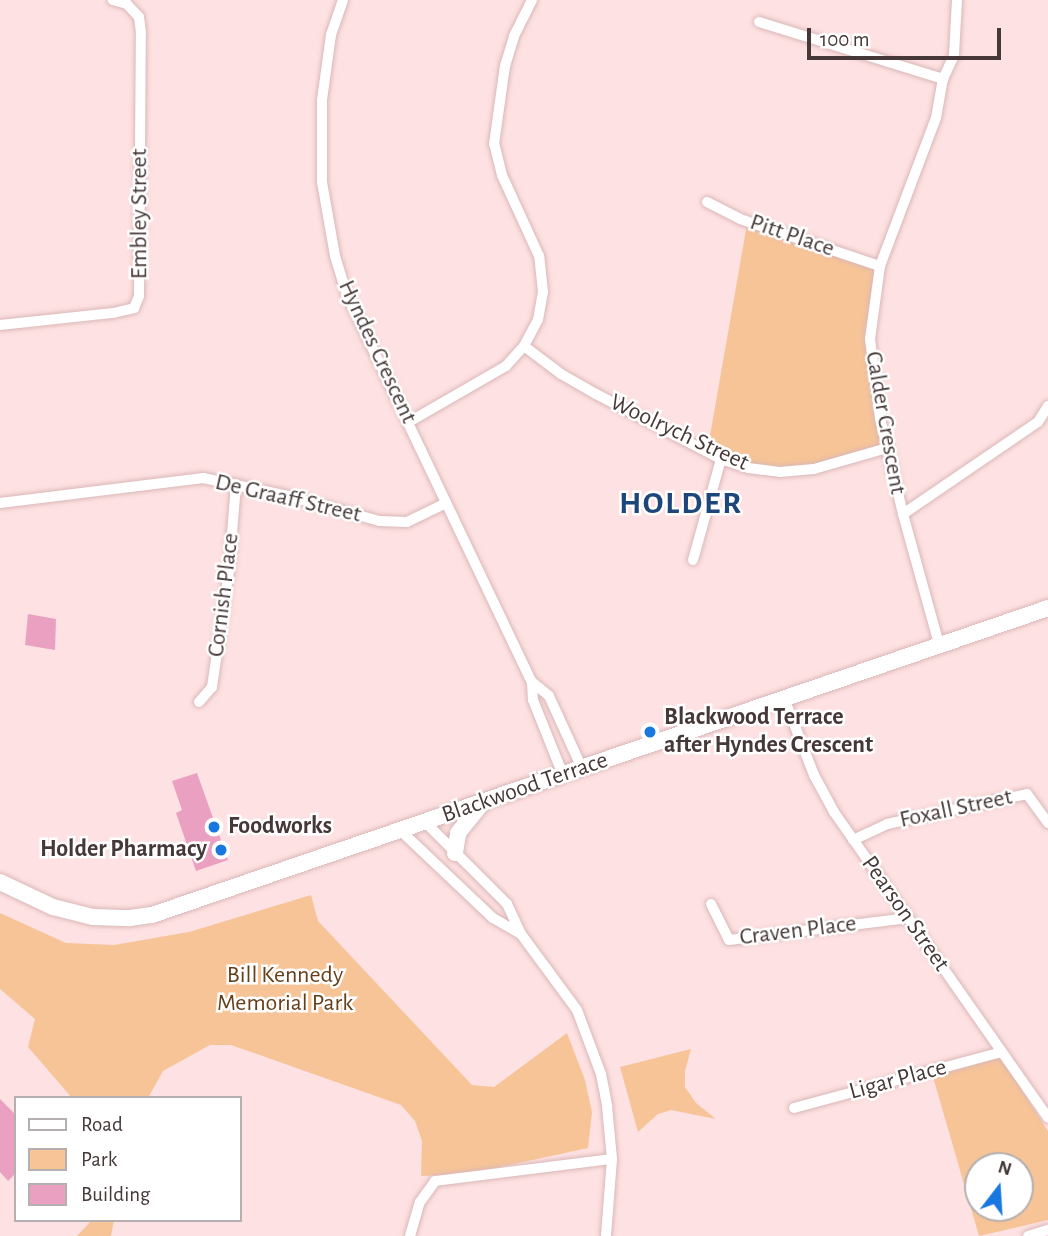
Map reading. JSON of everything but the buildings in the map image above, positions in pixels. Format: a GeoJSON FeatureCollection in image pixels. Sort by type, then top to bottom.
{"type":"FeatureCollection","features":[{"type":"Feature","properties":{"kind":"street","name":"Embley Street"},"geometry":{"type":"LineString","coordinates":[[0,325],[113,313],[134,307],[139,296],[141,33],[139,17],[127,4],[113,0]]}},
{"type":"Feature","properties":{"kind":"street","name":"Hyndes Crescent"},"geometry":{"type":"LineString","coordinates":[[343,0],[331,35],[322,100],[322,182],[335,256],[347,295],[532,682],[533,700],[563,775]]}},
{"type":"Feature","properties":{"kind":"street"},"geometry":{"type":"LineString","coordinates":[[410,422],[499,372],[524,346],[538,320],[543,274],[539,256],[502,175],[494,144],[505,66],[514,36],[532,0]]}},
{"type":"Feature","properties":{"kind":"street","name":"Calder Crescent"},"geometry":{"type":"LineString","coordinates":[[939,644],[902,514],[887,448],[875,388],[870,339],[880,266],[936,118],[943,79],[954,55],[957,0]]}},
{"type":"Feature","properties":{"kind":"street"},"geometry":{"type":"LineString","coordinates":[[759,22],[943,79]]}},
{"type":"Feature","properties":{"kind":"street","name":"Pitt Place"},"geometry":{"type":"LineString","coordinates":[[707,202],[740,219],[880,266]]}},
{"type":"Feature","properties":{"kind":"street","name":"Woolrych Street"},"geometry":{"type":"LineString","coordinates":[[524,346],[561,374],[596,394],[721,459],[764,472],[794,472],[887,448]]}},
{"type":"Feature","properties":{"kind":"street"},"geometry":{"type":"LineString","coordinates":[[902,514],[1038,422],[1048,406]]}},
{"type":"Feature","properties":{"kind":"street"},"geometry":{"type":"LineString","coordinates":[[693,560],[721,459]]}},
{"type":"Feature","properties":{"kind":"street","name":"De Graaff Street"},"geometry":{"type":"LineString","coordinates":[[0,503],[175,480],[218,479],[380,521],[407,522],[446,503]]}},
{"type":"Feature","properties":{"kind":"street","name":"Cornish Place"},"geometry":{"type":"LineString","coordinates":[[199,702],[212,687],[229,570],[236,484]]}},
{"type":"Feature","properties":{"kind":"street","name":"Blackwood Terrace"},"geometry":{"type":"LineString","coordinates":[[0,882],[53,907],[93,917],[130,918],[152,915],[1048,608]]}},
{"type":"Feature","properties":{"kind":"street","name":"Hyndes Crescent"},"geometry":{"type":"LineString","coordinates":[[532,682],[549,696],[582,768]]}},
{"type":"Feature","properties":{"kind":"street","name":"Pearson Street"},"geometry":{"type":"LineString","coordinates":[[784,698],[814,775],[853,839],[1048,1118]]}},
{"type":"Feature","properties":{"kind":"street","name":"Foxall Street"},"geometry":{"type":"LineString","coordinates":[[853,839],[887,824],[1027,794],[1048,824]]}},
{"type":"Feature","properties":{"kind":"street"},"geometry":{"type":"LineString","coordinates":[[455,853],[458,833],[484,802]]}},
{"type":"Feature","properties":{"kind":"street"},"geometry":{"type":"LineString","coordinates":[[425,822],[507,904],[521,934],[565,989],[586,1030],[607,1106],[612,1159],[606,1236]]}},
{"type":"Feature","properties":{"kind":"street"},"geometry":{"type":"LineString","coordinates":[[401,831],[493,918],[521,934]]}},
{"type":"Feature","properties":{"kind":"street","name":"Craven Place"},"geometry":{"type":"LineString","coordinates":[[711,904],[729,940],[907,918]]}},
{"type":"Feature","properties":{"kind":"street","name":"Ligar Place"},"geometry":{"type":"LineString","coordinates":[[794,1108],[1002,1052]]}},
{"type":"Feature","properties":{"kind":"street"},"geometry":{"type":"LineString","coordinates":[[410,1236],[420,1202],[436,1181],[612,1159]]}},
{"type":"Feature","properties":{"kind":"street"},"geometry":{"type":"LineString","coordinates":[[1028,1236],[1048,1230]]}},
{"type":"Feature","properties":{"kind":"green space"},"geometry":{"type":"Polygon","coordinates":[[[747,224],[876,268],[869,352],[884,448],[781,477],[707,453],[747,224]]]}},
{"type":"Feature","properties":{"kind":"green space","name":"Bill Kennedy Memorial Park"},"geometry":{"type":"Polygon","coordinates":[[[311,895],[318,921],[472,1085],[494,1087],[567,1033],[585,1080],[592,1112],[588,1148],[467,1174],[421,1176],[422,1141],[415,1121],[401,1105],[231,1045],[210,1045],[163,1071],[149,1096],[70,1096],[28,1047],[35,1019],[0,989],[0,913],[66,943],[114,945],[189,932],[311,895]]]}},
{"type":"Feature","properties":{"kind":"green space"},"geometry":{"type":"Polygon","coordinates":[[[691,1049],[685,1071],[685,1087],[696,1103],[716,1119],[671,1110],[658,1114],[638,1132],[620,1067],[691,1049]]]}},
{"type":"Feature","properties":{"kind":"green space"},"geometry":{"type":"Polygon","coordinates":[[[1000,1056],[1048,1131],[1048,1220],[979,1236],[975,1222],[1034,1222],[1034,1152],[964,1152],[964,1184],[933,1077],[1000,1056]]]}},
{"type":"Feature","properties":{"kind":"green space"},"geometry":{"type":"Polygon","coordinates":[[[90,1222],[114,1222],[111,1236],[77,1236],[90,1222]]]}},
{"type":"Feature","properties":{"kind":"place","name":"Blackwood Terrace after Hyndes Crescent"},"geometry":{"type":"Point","coordinates":[650,732]}},
{"type":"Feature","properties":{"kind":"place","name":"Foodworks"},"geometry":{"type":"Point","coordinates":[214,827]}},
{"type":"Feature","properties":{"kind":"place","name":"Holder Pharmacy"},"geometry":{"type":"Point","coordinates":[221,850]}},
{"type":"Feature","properties":{"kind":"district","name":"HOLDER"},"geometry":{"type":"Point","coordinates":[681,503]}}]}
